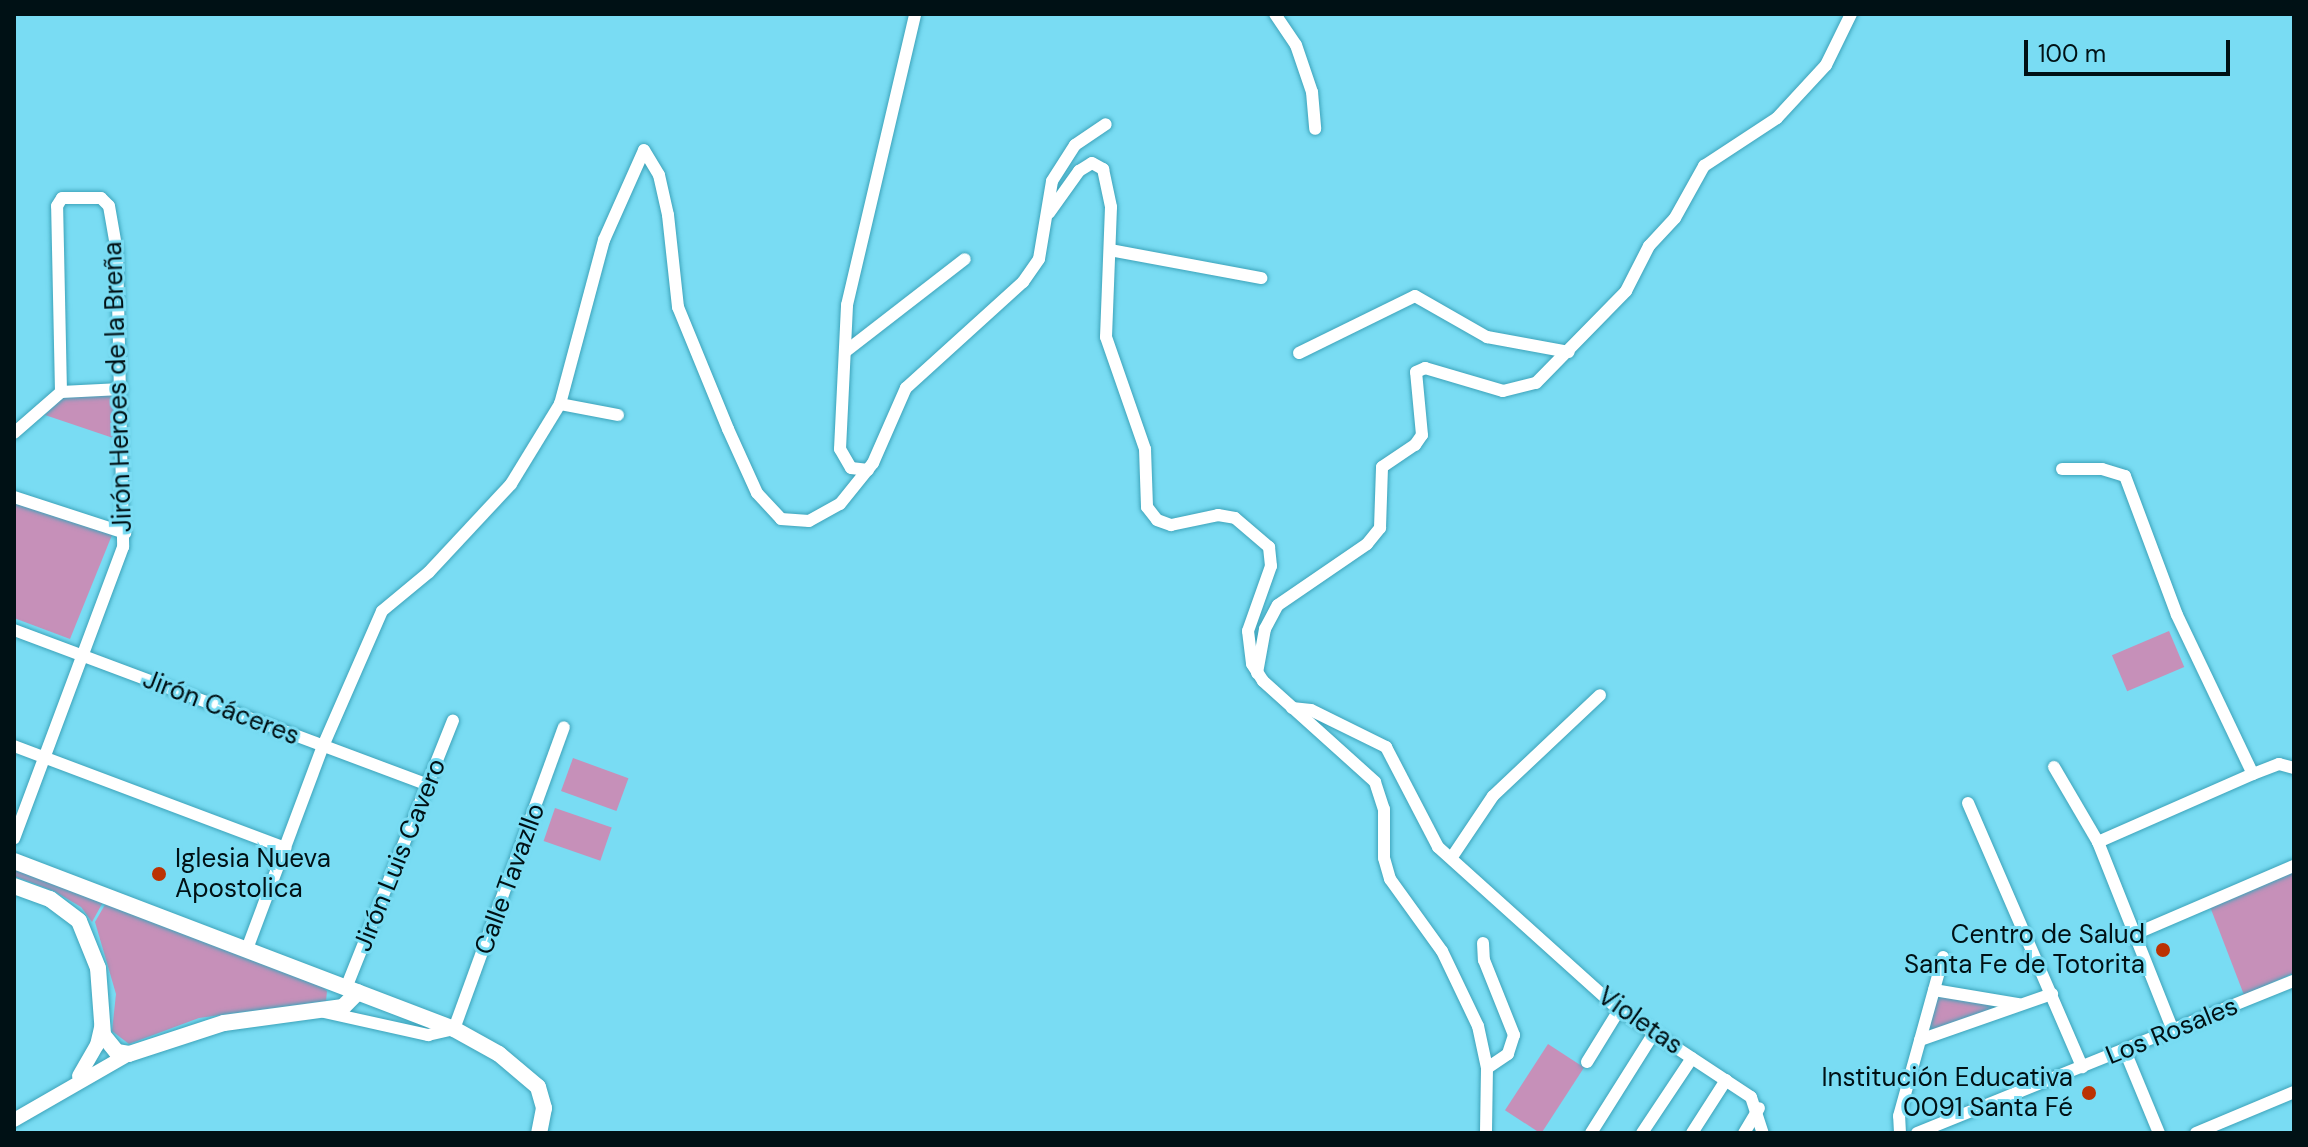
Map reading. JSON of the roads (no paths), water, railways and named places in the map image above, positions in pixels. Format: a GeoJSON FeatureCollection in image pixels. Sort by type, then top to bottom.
{"type":"FeatureCollection","features":[{"type":"Feature","properties":{"kind":"main road"},"geometry":{"type":"LineString","coordinates":[[14,861],[454,1029],[499,1054],[538,1087],[544,1108],[539,1133]]}},
{"type":"Feature","properties":{"kind":"main road"},"geometry":{"type":"LineString","coordinates":[[14,886],[50,899],[79,921],[98,968],[102,1024],[111,1049],[129,1054],[224,1023],[324,1012],[343,1007],[352,990]]}},
{"type":"Feature","properties":{"kind":"street"},"geometry":{"type":"LineString","coordinates":[[868,470],[851,468],[840,449],[853,269],[880,181],[915,14]]}},
{"type":"Feature","properties":{"kind":"street"},"geometry":{"type":"LineString","coordinates":[[1275,14],[1296,45],[1312,92],[1315,129]]}},
{"type":"Feature","properties":{"kind":"street"},"geometry":{"type":"LineString","coordinates":[[1257,673],[1265,629],[1278,605],[1367,544],[1380,528],[1382,467],[1415,445],[1422,435],[1416,372],[1425,368],[1511,391],[1536,383],[1626,291],[1649,246],[1675,218],[1704,166],[1777,118],[1826,65],[1851,14]]}},
{"type":"Feature","properties":{"kind":"street"},"geometry":{"type":"LineString","coordinates":[[247,949],[323,746],[382,611],[429,572],[495,503],[535,451],[560,404],[604,240],[644,150],[662,189],[678,307],[757,493],[781,519],[809,521],[840,504],[868,470],[906,388],[1023,282],[1039,259],[1052,181],[1075,145],[1106,124]]}},
{"type":"Feature","properties":{"kind":"street"},"geometry":{"type":"LineString","coordinates":[[1046,213],[1079,171],[1092,163],[1100,165],[1111,207],[1106,337],[1145,449],[1149,512],[1171,525],[1218,515],[1235,518],[1269,547],[1271,566],[1247,638],[1257,673],[1292,708],[1370,773],[1384,809],[1390,879],[1442,951],[1478,1026],[1487,1068],[1486,1133]]}},
{"type":"Feature","properties":{"kind":"street","name":"Jirón Heroes de la Breña"},"geometry":{"type":"LineString","coordinates":[[14,838],[117,566],[125,533],[117,252],[109,206],[101,198],[62,198],[57,206],[61,392]]}},
{"type":"Feature","properties":{"kind":"street"},"geometry":{"type":"LineString","coordinates":[[1110,250],[1261,278]]}},
{"type":"Feature","properties":{"kind":"street"},"geometry":{"type":"LineString","coordinates":[[846,351],[965,259]]}},
{"type":"Feature","properties":{"kind":"street"},"geometry":{"type":"LineString","coordinates":[[1299,353],[1403,297],[1415,296],[1487,337],[1569,352]]}},
{"type":"Feature","properties":{"kind":"street"},"geometry":{"type":"LineString","coordinates":[[14,433],[61,392],[121,389]]}},
{"type":"Feature","properties":{"kind":"street"},"geometry":{"type":"LineString","coordinates":[[560,404],[618,415]]}},
{"type":"Feature","properties":{"kind":"street"},"geometry":{"type":"LineString","coordinates":[[2062,469],[2102,469],[2125,476],[2177,615],[2253,774]]}},
{"type":"Feature","properties":{"kind":"street"},"geometry":{"type":"LineString","coordinates":[[14,497],[125,533]]}},
{"type":"Feature","properties":{"kind":"street","name":"Jirón Cáceres"},"geometry":{"type":"LineString","coordinates":[[14,630],[428,785]]}},
{"type":"Feature","properties":{"kind":"street"},"geometry":{"type":"LineString","coordinates":[[1452,857],[1493,796],[1600,695]]}},
{"type":"Feature","properties":{"kind":"street","name":"Violetas"},"geometry":{"type":"LineString","coordinates":[[1292,708],[1311,710],[1386,747],[1399,765],[1425,830],[1507,911],[1619,1010],[1751,1097],[1759,1108]]}},
{"type":"Feature","properties":{"kind":"street","name":"Jirón Luis Cavero"},"geometry":{"type":"LineString","coordinates":[[352,990],[453,721]]}},
{"type":"Feature","properties":{"kind":"street","name":"Calle Tavazllo"},"geometry":{"type":"LineString","coordinates":[[454,1029],[564,727]]}},
{"type":"Feature","properties":{"kind":"street"},"geometry":{"type":"LineString","coordinates":[[14,746],[285,848]]}},
{"type":"Feature","properties":{"kind":"street"},"geometry":{"type":"LineString","coordinates":[[2098,842],[2253,774],[2292,766]]}},
{"type":"Feature","properties":{"kind":"street"},"geometry":{"type":"LineString","coordinates":[[2054,767],[2098,842],[2173,1030]]}},
{"type":"Feature","properties":{"kind":"street"},"geometry":{"type":"LineString","coordinates":[[1968,803],[2082,1067]]}},
{"type":"Feature","properties":{"kind":"street"},"geometry":{"type":"LineString","coordinates":[[2135,934],[2294,866]]}},
{"type":"Feature","properties":{"kind":"street"},"geometry":{"type":"LineString","coordinates":[[1483,943],[1484,960],[1514,1035],[1508,1054],[1487,1068]]}},
{"type":"Feature","properties":{"kind":"street"},"geometry":{"type":"LineString","coordinates":[[1900,1133],[1899,1116],[1943,957]]}},
{"type":"Feature","properties":{"kind":"street","name":"Los Rosales"},"geometry":{"type":"LineString","coordinates":[[1917,1133],[2294,981]]}},
{"type":"Feature","properties":{"kind":"street"},"geometry":{"type":"LineString","coordinates":[[1934,990],[2022,1005]]}},
{"type":"Feature","properties":{"kind":"street"},"geometry":{"type":"LineString","coordinates":[[1920,1040],[2052,994]]}},
{"type":"Feature","properties":{"kind":"street"},"geometry":{"type":"LineString","coordinates":[[1587,1062],[1619,1010]]}},
{"type":"Feature","properties":{"kind":"street"},"geometry":{"type":"LineString","coordinates":[[324,1012],[428,1035],[454,1029]]}},
{"type":"Feature","properties":{"kind":"street"},"geometry":{"type":"LineString","coordinates":[[73,1083],[87,1067],[102,1024]]}},
{"type":"Feature","properties":{"kind":"street"},"geometry":{"type":"LineString","coordinates":[[1591,1133],[1654,1033]]}},
{"type":"Feature","properties":{"kind":"street"},"geometry":{"type":"LineString","coordinates":[[2125,1051],[2159,1133]]}},
{"type":"Feature","properties":{"kind":"street"},"geometry":{"type":"LineString","coordinates":[[14,1120],[73,1083],[129,1054]]}},
{"type":"Feature","properties":{"kind":"street"},"geometry":{"type":"LineString","coordinates":[[1642,1133],[1692,1058]]}},
{"type":"Feature","properties":{"kind":"street"},"geometry":{"type":"LineString","coordinates":[[1692,1133],[1726,1080]]}},
{"type":"Feature","properties":{"kind":"street"},"geometry":{"type":"LineString","coordinates":[[2196,1133],[2294,1092]]}},
{"type":"Feature","properties":{"kind":"street"},"geometry":{"type":"LineString","coordinates":[[1744,1133],[1759,1108]]}},
{"type":"Feature","properties":{"kind":"street"},"geometry":{"type":"LineString","coordinates":[[1759,1108],[1763,1133]]}},
{"type":"Feature","properties":{"kind":"place","name":"Iglesia Nueva Apostolica"},"geometry":{"type":"Point","coordinates":[159,874]}},
{"type":"Feature","properties":{"kind":"place","name":"Centro de Salud Santa Fe de Totorita"},"geometry":{"type":"Point","coordinates":[2163,950]}},
{"type":"Feature","properties":{"kind":"place","name":"Institución Educativa 0091 Santa Fé"},"geometry":{"type":"Point","coordinates":[2089,1093]}}]}
